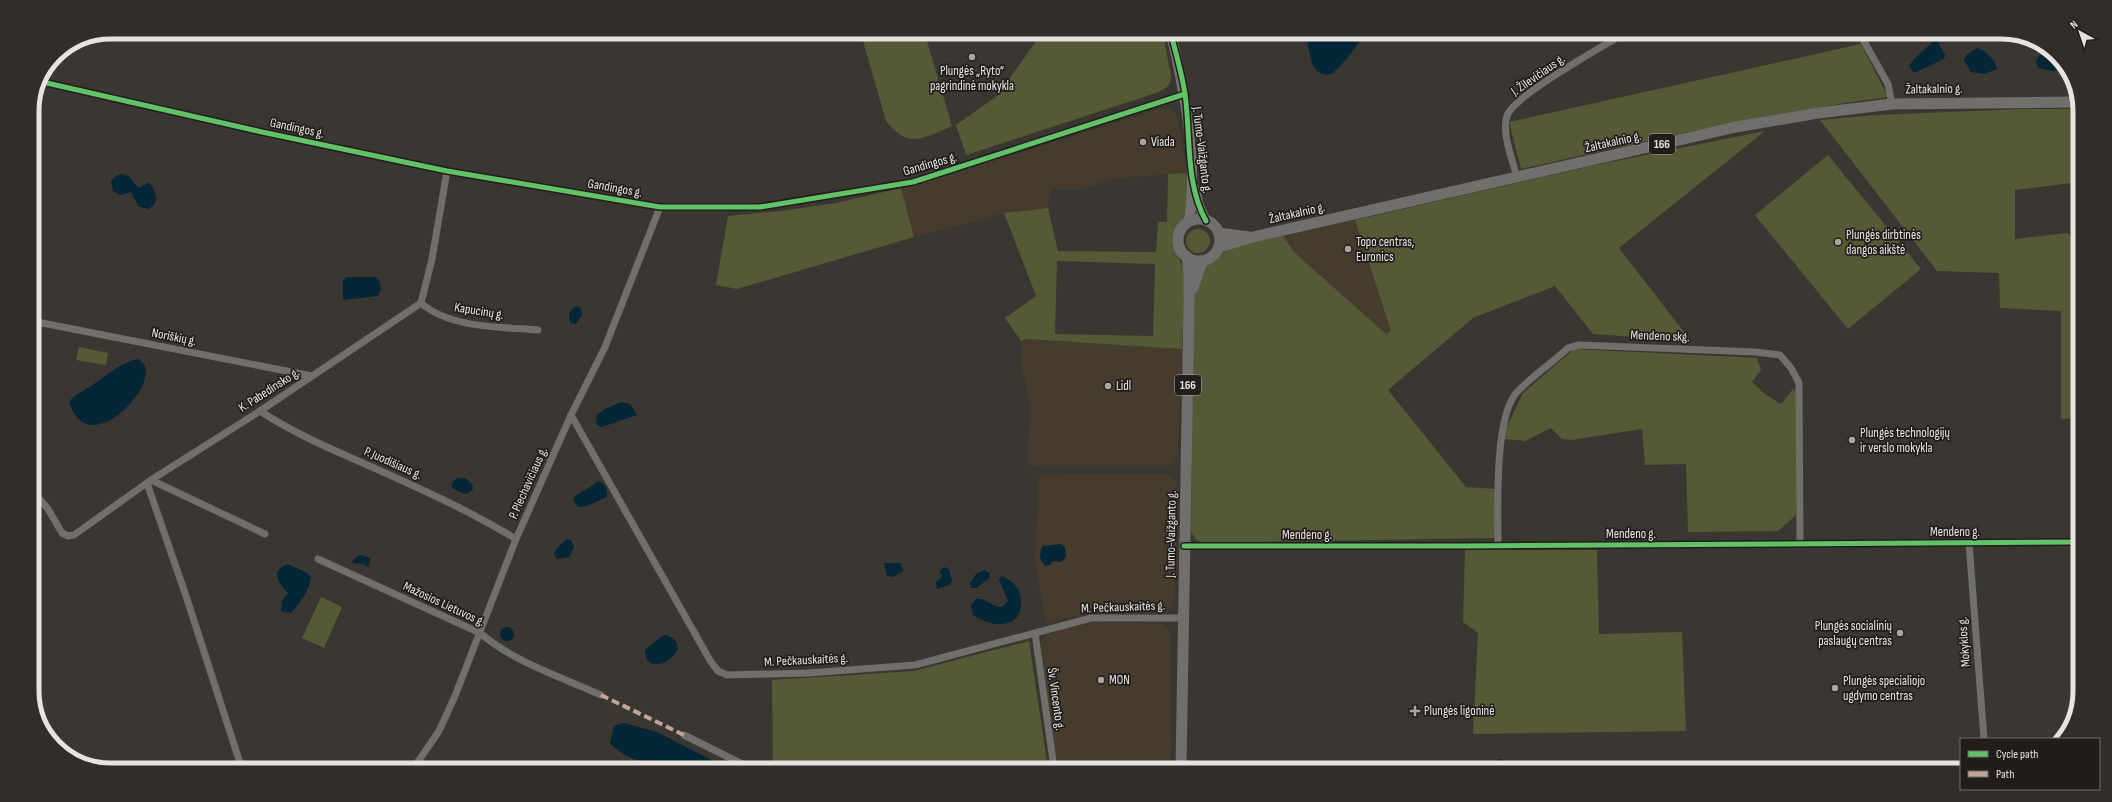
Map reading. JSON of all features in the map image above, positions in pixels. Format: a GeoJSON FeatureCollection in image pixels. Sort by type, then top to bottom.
{"type":"FeatureCollection","features":[{"type":"Feature","properties":{"kind":"main road","name":"J. Tumo-Vaižganto g."},"geometry":{"type":"LineString","coordinates":[[1172,39],[1185,94],[1192,180],[1188,222]]}},
{"type":"Feature","properties":{"kind":"main road","name":"Žaltakalnio g."},"geometry":{"type":"LineString","coordinates":[[1219,248],[1253,237],[1742,126],[1818,113],[1892,104],[2073,102]]}},
{"type":"Feature","properties":{"kind":"main road","name":"J. Tumo-Vaižganto g."},"geometry":{"type":"LineString","coordinates":[[1192,180],[1199,206],[1206,221]]}},
{"type":"Feature","properties":{"kind":"main road"},"geometry":{"type":"LineString","coordinates":[[1188,222],[1194,220],[1206,221],[1214,226],[1219,233],[1219,248]]}},
{"type":"Feature","properties":{"kind":"main road","name":"166"},"geometry":{"type":"LineString","coordinates":[[1187,257],[1180,248],[1178,241],[1180,234],[1188,222]]}},
{"type":"Feature","properties":{"kind":"main road","name":"Žaltakalnio g."},"geometry":{"type":"LineString","coordinates":[[1219,233],[1253,237]]}},
{"type":"Feature","properties":{"kind":"main road","name":"166"},"geometry":{"type":"LineString","coordinates":[[1202,261],[1213,256],[1219,248]]}},
{"type":"Feature","properties":{"kind":"main road","name":"J. Tumo-Vaižganto g."},"geometry":{"type":"LineString","coordinates":[[1181,763],[1189,300],[1189,271],[1187,257]]}},
{"type":"Feature","properties":{"kind":"main road"},"geometry":{"type":"LineString","coordinates":[[1187,257],[1202,261]]}},
{"type":"Feature","properties":{"kind":"main road","name":"J. Tumo-Vaižganto g."},"geometry":{"type":"LineString","coordinates":[[1189,300],[1202,261]]}},
{"type":"Feature","properties":{"kind":"street","name":"J. Žilevičiaus g."},"geometry":{"type":"LineString","coordinates":[[1516,178],[1505,127],[1507,114],[1529,93],[1615,39]]}},
{"type":"Feature","properties":{"kind":"street"},"geometry":{"type":"LineString","coordinates":[[1863,39],[1888,84],[1892,104]]}},
{"type":"Feature","properties":{"kind":"street","name":"Gandingos g."},"geometry":{"type":"LineString","coordinates":[[46,83],[262,132],[447,170],[660,207],[760,207],[913,182],[1185,94]]}},
{"type":"Feature","properties":{"kind":"street"},"geometry":{"type":"LineString","coordinates":[[421,303],[432,259],[447,170]]}},
{"type":"Feature","properties":{"kind":"street","name":"P. Plechavičiaus g."},"geometry":{"type":"LineString","coordinates":[[417,763],[439,731],[480,633],[516,539],[572,415],[605,347],[660,207]]}},
{"type":"Feature","properties":{"kind":"street","name":"Kapucinų g."},"geometry":{"type":"LineString","coordinates":[[421,303],[429,310],[449,319],[484,325],[538,330]]}},
{"type":"Feature","properties":{"kind":"street","name":"K. Pabedinsko g."},"geometry":{"type":"LineString","coordinates":[[39,498],[48,509],[62,533],[68,536],[74,535],[149,482],[260,411],[421,303]]}},
{"type":"Feature","properties":{"kind":"street","name":"Noriškių g."},"geometry":{"type":"LineString","coordinates":[[39,322],[312,376]]}},
{"type":"Feature","properties":{"kind":"street","name":"Mendeno skg."},"geometry":{"type":"LineString","coordinates":[[1498,545],[1500,439],[1507,408],[1516,393],[1568,348],[1579,345],[1756,352],[1780,356],[1791,368],[1799,383],[1800,544]]}},
{"type":"Feature","properties":{"kind":"street","name":"P. Juodišiaus g."},"geometry":{"type":"LineString","coordinates":[[260,411],[314,441],[423,490],[494,525],[516,539]]}},
{"type":"Feature","properties":{"kind":"street","name":"M. Pečkauskaitės g."},"geometry":{"type":"LineString","coordinates":[[572,415],[711,662],[718,671],[728,675],[808,673],[915,665],[1090,618],[1183,618]]}},
{"type":"Feature","properties":{"kind":"street"},"geometry":{"type":"LineString","coordinates":[[149,482],[265,534]]}},
{"type":"Feature","properties":{"kind":"street"},"geometry":{"type":"LineString","coordinates":[[149,482],[240,763]]}},
{"type":"Feature","properties":{"kind":"street","name":"Mendeno g."},"geometry":{"type":"LineString","coordinates":[[1184,546],[1460,546],[2073,542]]}},
{"type":"Feature","properties":{"kind":"street","name":"Mokyklos g."},"geometry":{"type":"LineString","coordinates":[[1969,543],[1984,738]]}},
{"type":"Feature","properties":{"kind":"street","name":"Mažosios Lietuvos g."},"geometry":{"type":"LineString","coordinates":[[318,559],[480,633],[491,643],[533,665],[601,695]]}},
{"type":"Feature","properties":{"kind":"street","name":"Šv. Vincento g."},"geometry":{"type":"LineString","coordinates":[[1035,634],[1053,763]]}},
{"type":"Feature","properties":{"kind":"street"},"geometry":{"type":"LineString","coordinates":[[684,735],[740,763]]}},
{"type":"Feature","properties":{"kind":"shaded area"},"geometry":{"type":"Polygon","coordinates":[[[1165,107],[1170,108],[1178,117],[1186,173],[1114,178],[1080,190],[1051,189],[1048,208],[1004,213],[914,237],[901,188],[943,177],[1165,107]]]}},
{"type":"Feature","properties":{"kind":"shaded area"},"geometry":{"type":"Polygon","coordinates":[[[1355,220],[1391,331],[1386,335],[1295,253],[1283,236],[1355,220]]]}},
{"type":"Feature","properties":{"kind":"shaded area"},"geometry":{"type":"Polygon","coordinates":[[[1027,339],[1182,349],[1178,453],[1174,463],[1168,467],[1039,467],[1030,465],[1028,460],[1030,402],[1021,364],[1021,341],[1027,339]]]}},
{"type":"Feature","properties":{"kind":"shaded area"},"geometry":{"type":"Polygon","coordinates":[[[1166,474],[1174,479],[1177,485],[1175,597],[1169,610],[1091,612],[1046,624],[1035,559],[1039,475],[1166,474]]]}},
{"type":"Feature","properties":{"kind":"shaded area"},"geometry":{"type":"Polygon","coordinates":[[[1093,622],[1164,624],[1171,632],[1171,763],[1056,763],[1040,645],[1042,639],[1048,634],[1075,625],[1093,622]]]}},
{"type":"Feature","properties":{"kind":"green space"},"geometry":{"type":"Polygon","coordinates":[[[862,39],[926,39],[952,126],[917,139],[902,136],[886,121],[862,39]]]}},
{"type":"Feature","properties":{"kind":"green space"},"geometry":{"type":"Polygon","coordinates":[[[1037,39],[1164,39],[1171,76],[1170,83],[1164,89],[1156,93],[966,155],[956,125],[997,96],[1037,39]]]}},
{"type":"Feature","properties":{"kind":"green space"},"geometry":{"type":"Polygon","coordinates":[[[1861,44],[1888,97],[1796,111],[1750,120],[1521,169],[1509,122],[1861,44]]]}},
{"type":"Feature","properties":{"kind":"green space"},"geometry":{"type":"Polygon","coordinates":[[[2022,109],[2073,109],[2073,183],[2015,190],[2015,239],[2068,233],[2073,243],[2073,418],[2061,419],[2061,311],[2000,308],[1999,273],[1937,271],[1820,120],[1876,115],[2022,109]]]}},
{"type":"Feature","properties":{"kind":"green space"},"geometry":{"type":"Polygon","coordinates":[[[1765,131],[1619,248],[1691,341],[1593,334],[1555,286],[1473,318],[1388,390],[1466,487],[1496,489],[1495,538],[1202,543],[1195,539],[1191,532],[1193,298],[1198,278],[1203,268],[1227,248],[1283,236],[1295,253],[1386,334],[1391,331],[1355,220],[1596,165],[1765,131]]]}},
{"type":"Feature","properties":{"kind":"green space","name":"Plungės dirbtinės dangos aikštė"},"geometry":{"type":"Polygon","coordinates":[[[1828,155],[1921,269],[1848,329],[1755,215],[1828,155]]]}},
{"type":"Feature","properties":{"kind":"green space"},"geometry":{"type":"Polygon","coordinates":[[[1186,173],[1188,190],[1187,212],[1173,238],[1174,245],[1185,274],[1182,349],[1027,339],[1021,341],[1005,318],[1036,296],[1004,213],[1048,208],[1058,251],[1156,252],[1158,222],[1167,222],[1168,174],[1186,173]],[[1057,261],[1055,334],[1153,336],[1155,264],[1057,261]]]}},
{"type":"Feature","properties":{"kind":"green space"},"geometry":{"type":"Polygon","coordinates":[[[901,188],[914,237],[737,289],[716,285],[728,216],[781,211],[836,203],[901,188]]]}},
{"type":"Feature","properties":{"kind":"green space"},"geometry":{"type":"Polygon","coordinates":[[[1198,229],[1203,230],[1209,236],[1209,246],[1203,252],[1198,253],[1193,252],[1187,246],[1186,241],[1187,236],[1193,230],[1198,229]]]}},
{"type":"Feature","properties":{"kind":"green space"},"geometry":{"type":"Polygon","coordinates":[[[79,347],[108,353],[106,365],[76,360],[79,347]]]}},
{"type":"Feature","properties":{"kind":"green space"},"geometry":{"type":"Polygon","coordinates":[[[1574,349],[1757,358],[1761,370],[1752,382],[1765,394],[1781,404],[1793,389],[1796,392],[1796,515],[1778,531],[1688,532],[1686,464],[1645,465],[1642,429],[1572,440],[1562,439],[1551,428],[1525,441],[1505,439],[1506,428],[1523,393],[1574,349]]]}},
{"type":"Feature","properties":{"kind":"green space"},"geometry":{"type":"Polygon","coordinates":[[[1465,550],[1597,550],[1599,634],[1682,632],[1686,731],[1473,734],[1478,633],[1463,622],[1465,550]]]}},
{"type":"Feature","properties":{"kind":"green space"},"geometry":{"type":"Polygon","coordinates":[[[321,597],[342,607],[324,648],[302,638],[321,597]]]}},
{"type":"Feature","properties":{"kind":"green space"},"geometry":{"type":"Polygon","coordinates":[[[1029,641],[1047,763],[773,763],[772,680],[914,671],[1029,641]]]}},
{"type":"Feature","properties":{"kind":"water"},"geometry":{"type":"Polygon","coordinates":[[[1307,39],[1361,39],[1344,62],[1331,74],[1328,75],[1317,71],[1314,68],[1307,39]]]}},
{"type":"Feature","properties":{"kind":"water"},"geometry":{"type":"Polygon","coordinates":[[[1934,41],[1938,42],[1945,55],[1944,59],[1914,73],[1909,66],[1915,58],[1934,41]]]}},
{"type":"Feature","properties":{"kind":"water"},"geometry":{"type":"Polygon","coordinates":[[[1977,48],[1990,56],[1997,69],[1984,74],[1971,72],[1964,60],[1966,55],[1977,48]]]}},
{"type":"Feature","properties":{"kind":"water"},"geometry":{"type":"Polygon","coordinates":[[[2044,53],[2045,54],[2060,70],[2052,71],[2038,68],[2036,61],[2039,56],[2044,53]]]}},
{"type":"Feature","properties":{"kind":"water"},"geometry":{"type":"Polygon","coordinates":[[[121,174],[129,177],[139,188],[149,182],[155,193],[155,204],[148,209],[138,206],[131,192],[121,195],[113,191],[111,181],[116,176],[121,174]]]}},
{"type":"Feature","properties":{"kind":"water"},"geometry":{"type":"Polygon","coordinates":[[[346,277],[375,277],[379,280],[381,289],[378,296],[343,300],[343,281],[346,277]]]}},
{"type":"Feature","properties":{"kind":"water"},"geometry":{"type":"Polygon","coordinates":[[[577,306],[581,308],[582,315],[576,324],[570,323],[569,313],[577,306]]]}},
{"type":"Feature","properties":{"kind":"water"},"geometry":{"type":"Polygon","coordinates":[[[137,359],[145,367],[144,380],[137,396],[124,410],[109,421],[93,425],[79,420],[69,402],[78,394],[115,369],[137,359]]]}},
{"type":"Feature","properties":{"kind":"water"},"geometry":{"type":"Polygon","coordinates":[[[621,402],[630,404],[637,415],[602,427],[597,425],[596,416],[603,410],[621,402]]]}},
{"type":"Feature","properties":{"kind":"water"},"geometry":{"type":"Polygon","coordinates":[[[458,478],[465,478],[472,484],[473,489],[465,494],[452,488],[452,482],[458,478]]]}},
{"type":"Feature","properties":{"kind":"water"},"geometry":{"type":"Polygon","coordinates":[[[598,481],[606,487],[607,497],[584,507],[578,507],[573,500],[575,496],[598,481]]]}},
{"type":"Feature","properties":{"kind":"water"},"geometry":{"type":"Polygon","coordinates":[[[567,539],[571,540],[574,547],[569,557],[557,559],[554,553],[557,548],[567,539]]]}},
{"type":"Feature","properties":{"kind":"water"},"geometry":{"type":"Polygon","coordinates":[[[1061,544],[1065,547],[1066,557],[1061,562],[1053,561],[1050,565],[1045,566],[1040,557],[1042,546],[1061,544]]]}},
{"type":"Feature","properties":{"kind":"water"},"geometry":{"type":"Polygon","coordinates":[[[360,555],[370,558],[369,566],[366,567],[364,564],[352,563],[354,559],[360,555]]]}},
{"type":"Feature","properties":{"kind":"water"},"geometry":{"type":"Polygon","coordinates":[[[884,563],[900,563],[903,568],[902,572],[892,577],[887,576],[884,563]]]}},
{"type":"Feature","properties":{"kind":"water"},"geometry":{"type":"Polygon","coordinates":[[[288,564],[307,573],[311,577],[307,591],[291,613],[281,611],[282,600],[288,593],[279,581],[277,573],[282,567],[288,564]]]}},
{"type":"Feature","properties":{"kind":"water"},"geometry":{"type":"Polygon","coordinates":[[[944,567],[949,569],[952,581],[949,585],[937,589],[936,582],[942,577],[940,571],[944,567]]]}},
{"type":"Feature","properties":{"kind":"water"},"geometry":{"type":"Polygon","coordinates":[[[984,570],[990,573],[990,578],[976,588],[971,588],[970,584],[976,574],[984,570]]]}},
{"type":"Feature","properties":{"kind":"water"},"geometry":{"type":"Polygon","coordinates":[[[1002,576],[1011,581],[1018,588],[1020,593],[1020,611],[1016,618],[1011,622],[996,624],[973,615],[971,605],[976,599],[983,600],[998,607],[1002,607],[1008,601],[999,580],[1002,576]]]}},
{"type":"Feature","properties":{"kind":"water"},"geometry":{"type":"Polygon","coordinates":[[[504,627],[510,627],[514,631],[514,637],[510,641],[504,641],[500,637],[500,631],[504,627]]]}},
{"type":"Feature","properties":{"kind":"water"},"geometry":{"type":"Polygon","coordinates":[[[666,635],[675,641],[677,647],[675,654],[669,660],[661,664],[653,664],[647,660],[645,650],[659,638],[666,635]]]}},
{"type":"Feature","properties":{"kind":"water"},"geometry":{"type":"Polygon","coordinates":[[[624,723],[657,732],[717,763],[648,763],[634,759],[621,752],[610,743],[614,726],[624,723]]]}},
{"type":"Feature","properties":{"kind":"water"},"geometry":{"type":"Polygon","coordinates":[[[1501,759],[1507,761],[1508,763],[1494,763],[1494,761],[1501,759]]]}},
{"type":"Feature","properties":{"kind":"marked path"},"geometry":{"type":"LineString","coordinates":[[601,695],[684,735]]}},
{"type":"Feature","properties":{"kind":"cycle path"},"geometry":{"type":"LineString","coordinates":[[1172,39],[1185,94],[1192,175],[1199,206],[1206,221]]}},
{"type":"Feature","properties":{"kind":"cycle path"},"geometry":{"type":"LineString","coordinates":[[46,83],[262,132],[447,171],[660,207],[760,207],[913,182],[1185,94]]}},
{"type":"Feature","properties":{"kind":"cycle path"},"geometry":{"type":"LineString","coordinates":[[1184,546],[1460,546],[2073,542]]}},
{"type":"Feature","properties":{"kind":"place","name":"Plungės „Ryto“ pagrindinė mokykla"},"geometry":{"type":"Point","coordinates":[972,57]}},
{"type":"Feature","properties":{"kind":"place","name":"Viada"},"geometry":{"type":"Point","coordinates":[1143,142]}},
{"type":"Feature","properties":{"kind":"place","name":"Plungės dirbtinės dangos aikštė"},"geometry":{"type":"Point","coordinates":[1838,242]}},
{"type":"Feature","properties":{"kind":"place","name":"Topo centras, Euronics"},"geometry":{"type":"Point","coordinates":[1348,249]}},
{"type":"Feature","properties":{"kind":"place","name":"Lidl"},"geometry":{"type":"Point","coordinates":[1108,386]}},
{"type":"Feature","properties":{"kind":"place","name":"Plungės technologijų ir verslo mokykla"},"geometry":{"type":"Point","coordinates":[1852,440]}},
{"type":"Feature","properties":{"kind":"place","name":"Plungės socialinių paslaugų centras"},"geometry":{"type":"Point","coordinates":[1900,633]}},
{"type":"Feature","properties":{"kind":"place","name":"MON"},"geometry":{"type":"Point","coordinates":[1101,680]}},
{"type":"Feature","properties":{"kind":"place","name":"Plungės specialiojo ugdymo centras"},"geometry":{"type":"Point","coordinates":[1835,688]}},
{"type":"Feature","properties":{"kind":"place","name":"Plungės ligoninė"},"geometry":{"type":"Point","coordinates":[1415,711]}}]}
